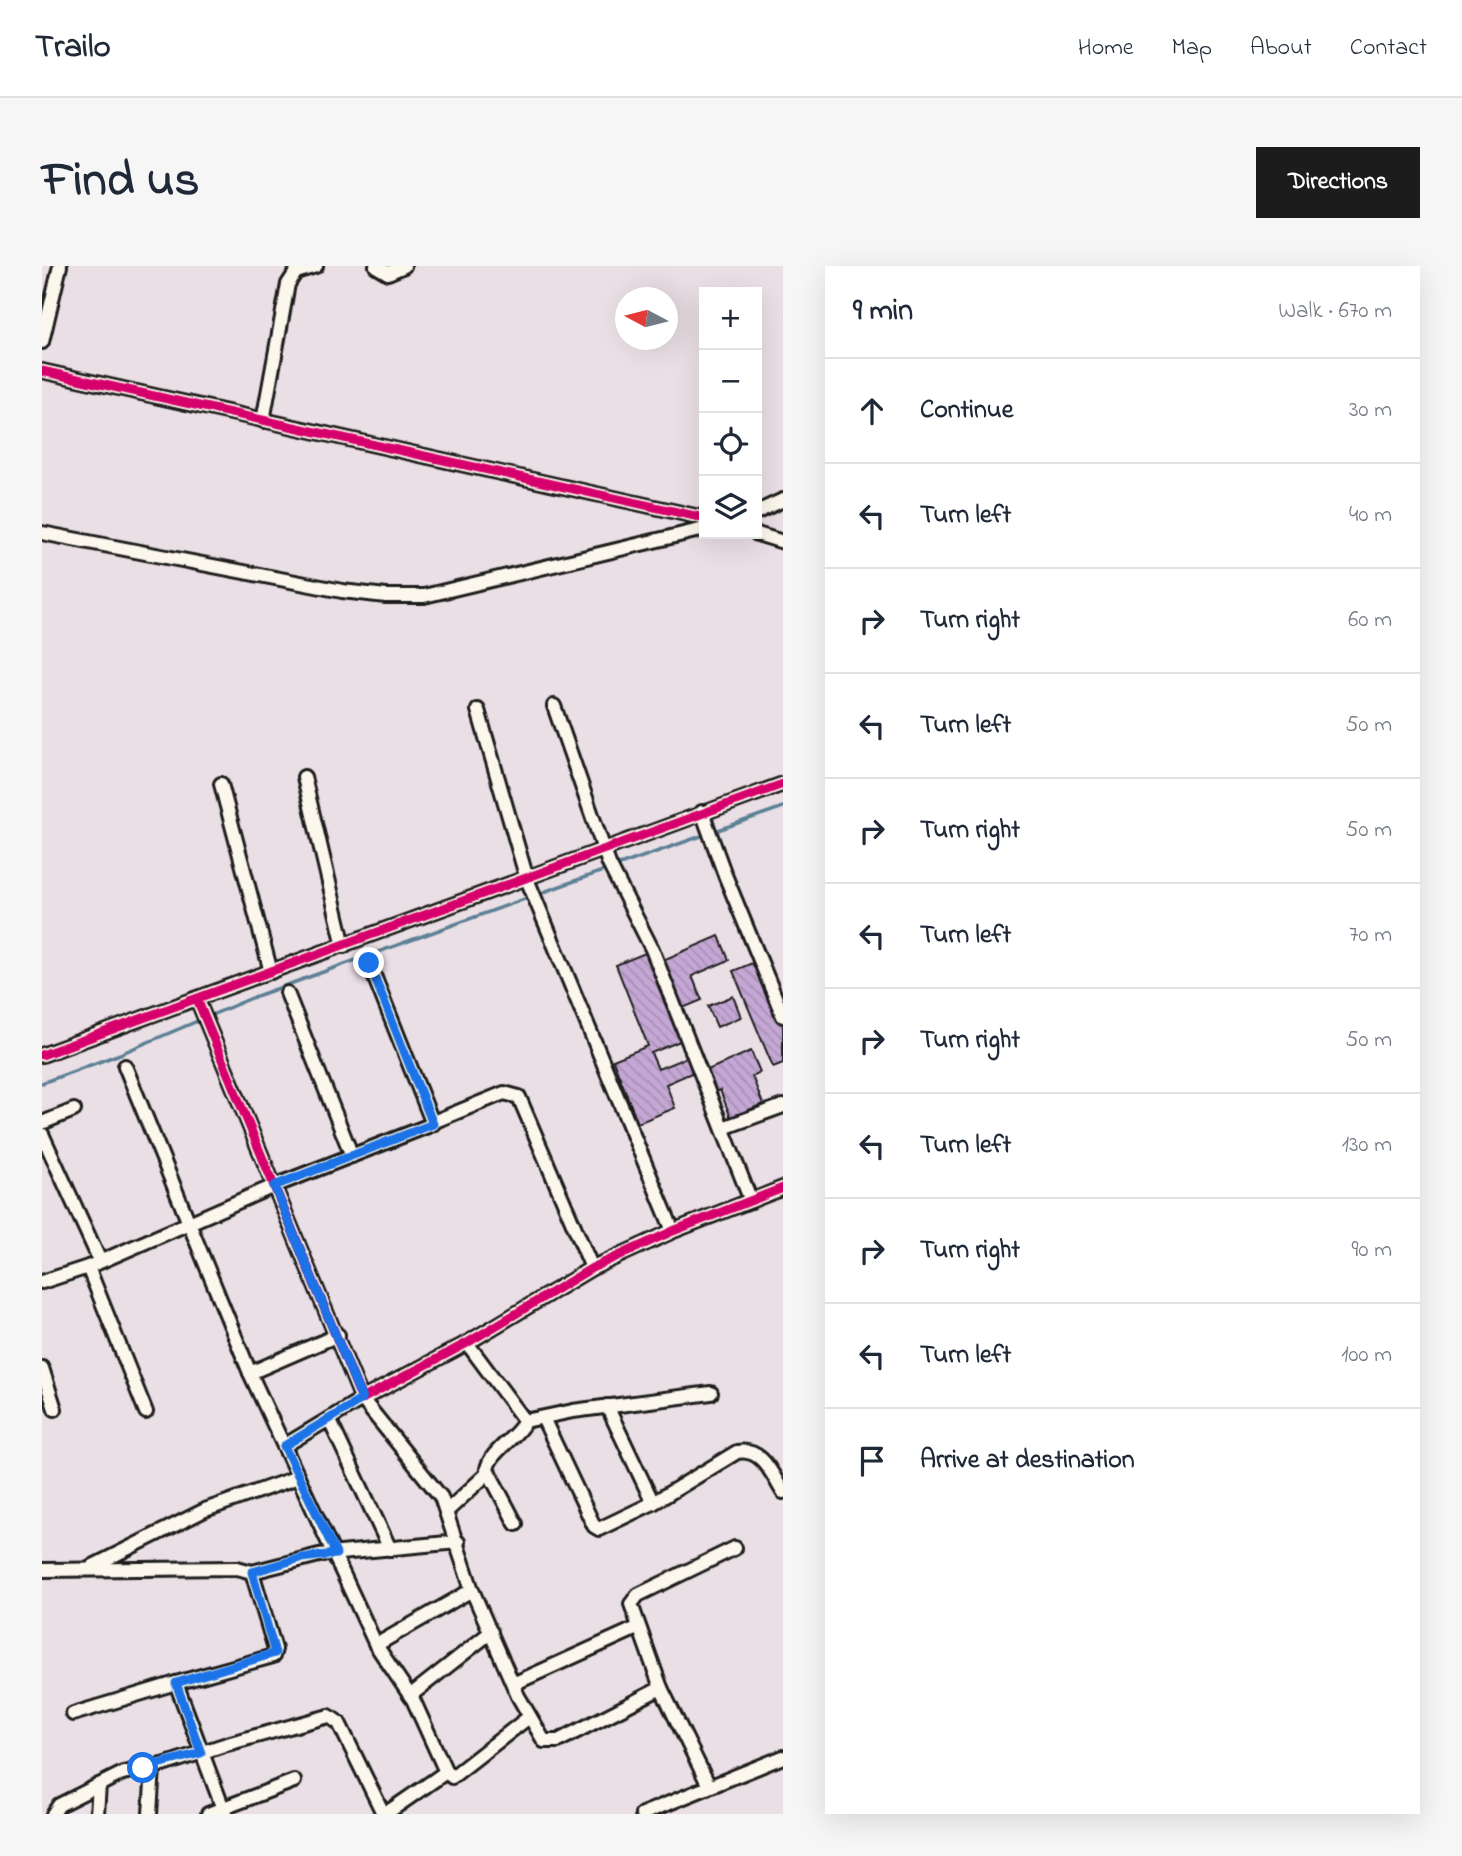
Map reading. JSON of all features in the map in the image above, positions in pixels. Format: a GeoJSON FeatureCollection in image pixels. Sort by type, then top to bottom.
{"type":"FeatureCollection","features":[{"type":"Feature","properties":{"kind":"street"},"geometry":{"type":"LineString","coordinates":[[42,342],[60,266]]}},
{"type":"Feature","properties":{"kind":"street"},"geometry":{"type":"LineString","coordinates":[[263,421],[288,284],[296,272],[316,266]]}},
{"type":"Feature","properties":{"kind":"street"},"geometry":{"type":"LineString","coordinates":[[376,266],[388,273],[404,266]]}},
{"type":"Feature","properties":{"kind":"street"},"geometry":{"type":"LineString","coordinates":[[42,371],[699,517]]}},
{"type":"Feature","properties":{"kind":"street"},"geometry":{"type":"LineString","coordinates":[[762,510],[783,500]]}},
{"type":"Feature","properties":{"kind":"street"},"geometry":{"type":"LineString","coordinates":[[42,533],[342,591],[407,597],[522,573],[699,530]]}},
{"type":"Feature","properties":{"kind":"street"},"geometry":{"type":"LineString","coordinates":[[762,536],[783,542]]}},
{"type":"Feature","properties":{"kind":"street"},"geometry":{"type":"LineString","coordinates":[[554,706],[603,851],[652,949],[751,1200]]}},
{"type":"Feature","properties":{"kind":"street"},"geometry":{"type":"LineString","coordinates":[[478,710],[530,888],[673,1231]]}},
{"type":"Feature","properties":{"kind":"street"},"geometry":{"type":"LineString","coordinates":[[304,776],[344,946]]}},
{"type":"Feature","properties":{"kind":"street"},"geometry":{"type":"LineString","coordinates":[[221,783],[271,972]]}},
{"type":"Feature","properties":{"kind":"street"},"geometry":{"type":"LineString","coordinates":[[42,1055],[199,1003],[271,972],[344,946],[530,888],[603,851],[706,824],[783,785]]}},
{"type":"Feature","properties":{"kind":"street"},"geometry":{"type":"LineString","coordinates":[[706,824],[783,1016]]}},
{"type":"Feature","properties":{"kind":"street"},"geometry":{"type":"LineString","coordinates":[[369,963],[433,1122]]}},
{"type":"Feature","properties":{"kind":"street"},"geometry":{"type":"LineString","coordinates":[[287,993],[352,1156]]}},
{"type":"Feature","properties":{"kind":"street"},"geometry":{"type":"LineString","coordinates":[[199,1003],[338,1335],[362,1399],[435,1488],[447,1510],[472,1590],[513,1685],[541,1738],[552,1743],[661,1688]]}},
{"type":"Feature","properties":{"kind":"street"},"geometry":{"type":"LineString","coordinates":[[125,1066],[250,1373],[376,1645],[411,1697],[446,1772],[452,1777],[529,1717]]}},
{"type":"Feature","properties":{"kind":"street"},"geometry":{"type":"LineString","coordinates":[[42,1282],[94,1264],[274,1186],[430,1126],[433,1122],[504,1093],[519,1097],[592,1268]]}},
{"type":"Feature","properties":{"kind":"street"},"geometry":{"type":"LineString","coordinates":[[723,1128],[783,1106]]}},
{"type":"Feature","properties":{"kind":"street"},"geometry":{"type":"LineString","coordinates":[[42,1123],[74,1110]]}},
{"type":"Feature","properties":{"kind":"street"},"geometry":{"type":"LineString","coordinates":[[42,1134],[94,1264],[146,1412]]}},
{"type":"Feature","properties":{"kind":"street"},"geometry":{"type":"LineString","coordinates":[[284,1446],[362,1399],[467,1343],[592,1268],[673,1231],[783,1188]]}},
{"type":"Feature","properties":{"kind":"street"},"geometry":{"type":"LineString","coordinates":[[250,1373],[338,1335]]}},
{"type":"Feature","properties":{"kind":"street"},"geometry":{"type":"LineString","coordinates":[[467,1343],[525,1421]]}},
{"type":"Feature","properties":{"kind":"street"},"geometry":{"type":"LineString","coordinates":[[42,1368],[55,1409]]}},
{"type":"Feature","properties":{"kind":"street"},"geometry":{"type":"LineString","coordinates":[[516,1524],[488,1473],[489,1460],[515,1436],[525,1421],[607,1406],[711,1393]]}},
{"type":"Feature","properties":{"kind":"street"},"geometry":{"type":"LineString","coordinates":[[607,1406],[653,1503]]}},
{"type":"Feature","properties":{"kind":"street"},"geometry":{"type":"LineString","coordinates":[[543,1418],[596,1528],[602,1529],[653,1503],[725,1456],[742,1451],[763,1458],[783,1492]]}},
{"type":"Feature","properties":{"kind":"street"},"geometry":{"type":"LineString","coordinates":[[329,1419],[390,1549]]}},
{"type":"Feature","properties":{"kind":"street"},"geometry":{"type":"LineString","coordinates":[[447,1510],[488,1473]]}},
{"type":"Feature","properties":{"kind":"street"},"geometry":{"type":"LineString","coordinates":[[90,1567],[205,1510],[298,1477]]}},
{"type":"Feature","properties":{"kind":"street"},"geometry":{"type":"LineString","coordinates":[[42,1570],[90,1567],[237,1568],[252,1572],[301,1558],[458,1542]]}},
{"type":"Feature","properties":{"kind":"street"},"geometry":{"type":"LineString","coordinates":[[709,1786],[661,1688],[631,1608],[632,1599],[735,1548]]}},
{"type":"Feature","properties":{"kind":"street"},"geometry":{"type":"LineString","coordinates":[[73,1714],[273,1656],[275,1649],[252,1572]]}},
{"type":"Feature","properties":{"kind":"street"},"geometry":{"type":"LineString","coordinates":[[376,1645],[472,1590]]}},
{"type":"Feature","properties":{"kind":"street"},"geometry":{"type":"LineString","coordinates":[[513,1685],[637,1628]]}},
{"type":"Feature","properties":{"kind":"street"},"geometry":{"type":"LineString","coordinates":[[411,1697],[460,1654],[491,1632]]}},
{"type":"Feature","properties":{"kind":"street"},"geometry":{"type":"LineString","coordinates":[[176,1683],[224,1811]]}},
{"type":"Feature","properties":{"kind":"street"},"geometry":{"type":"LineString","coordinates":[[53,1814],[59,1805],[123,1773],[332,1717],[381,1809],[388,1812],[402,1809],[446,1772]]}},
{"type":"Feature","properties":{"kind":"street"},"geometry":{"type":"LineString","coordinates":[[642,1814],[783,1757]]}},
{"type":"Feature","properties":{"kind":"street"},"geometry":{"type":"LineString","coordinates":[[150,1814],[153,1767]]}},
{"type":"Feature","properties":{"kind":"street"},"geometry":{"type":"LineString","coordinates":[[208,1814],[224,1811],[294,1781]]}},
{"type":"Feature","properties":{"kind":"street"},"geometry":{"type":"LineString","coordinates":[[97,1814],[99,1785]]}},
{"type":"Feature","properties":{"kind":"building"},"geometry":{"type":"Polygon","coordinates":[[[719,936],[729,960],[692,976],[702,1000],[683,1008],[663,960],[719,936]]]}},
{"type":"Feature","properties":{"kind":"building"},"geometry":{"type":"Polygon","coordinates":[[[650,951],[685,1039],[651,1053],[658,1069],[690,1056],[696,1071],[666,1084],[675,1108],[638,1123],[613,1060],[648,1046],[616,965],[650,951]]]}},
{"type":"Feature","properties":{"kind":"building"},"geometry":{"type":"Polygon","coordinates":[[[757,961],[783,1023],[783,1063],[773,1067],[733,971],[757,961]]]}},
{"type":"Feature","properties":{"kind":"building"},"geometry":{"type":"Polygon","coordinates":[[[733,996],[741,1017],[717,1027],[708,1006],[733,996]]]}},
{"type":"Feature","properties":{"kind":"building"},"geometry":{"type":"Polygon","coordinates":[[[751,1051],[760,1072],[752,1076],[763,1104],[731,1118],[720,1090],[712,1093],[703,1072],[751,1051]]]}},
{"type":"Feature","properties":{"kind":"waterway"},"geometry":{"type":"LineString","coordinates":[[538,894],[783,807]]}},
{"type":"Feature","properties":{"kind":"waterway"},"geometry":{"type":"LineString","coordinates":[[42,1083],[120,1054],[254,997],[530,897]]}},
{"type":"Feature","properties":{"kind":"cycle path"},"geometry":{"type":"LineString","coordinates":[[42,371],[699,517]]}},
{"type":"Feature","properties":{"kind":"cycle path"},"geometry":{"type":"LineString","coordinates":[[42,1055],[783,784]]}},
{"type":"Feature","properties":{"kind":"cycle path"},"geometry":{"type":"LineString","coordinates":[[197,999],[362,1399],[467,1343],[592,1268],[673,1231],[783,1188]]}},
{"type":"Feature","properties":{"kind":"route"},"geometry":{"type":"LineString","coordinates":[[143,1768],[201,1753],[176,1683],[271,1657],[275,1653],[252,1572],[301,1558],[336,1554],[284,1446],[362,1399],[338,1335],[274,1186],[433,1124],[369,963]]}}]}
